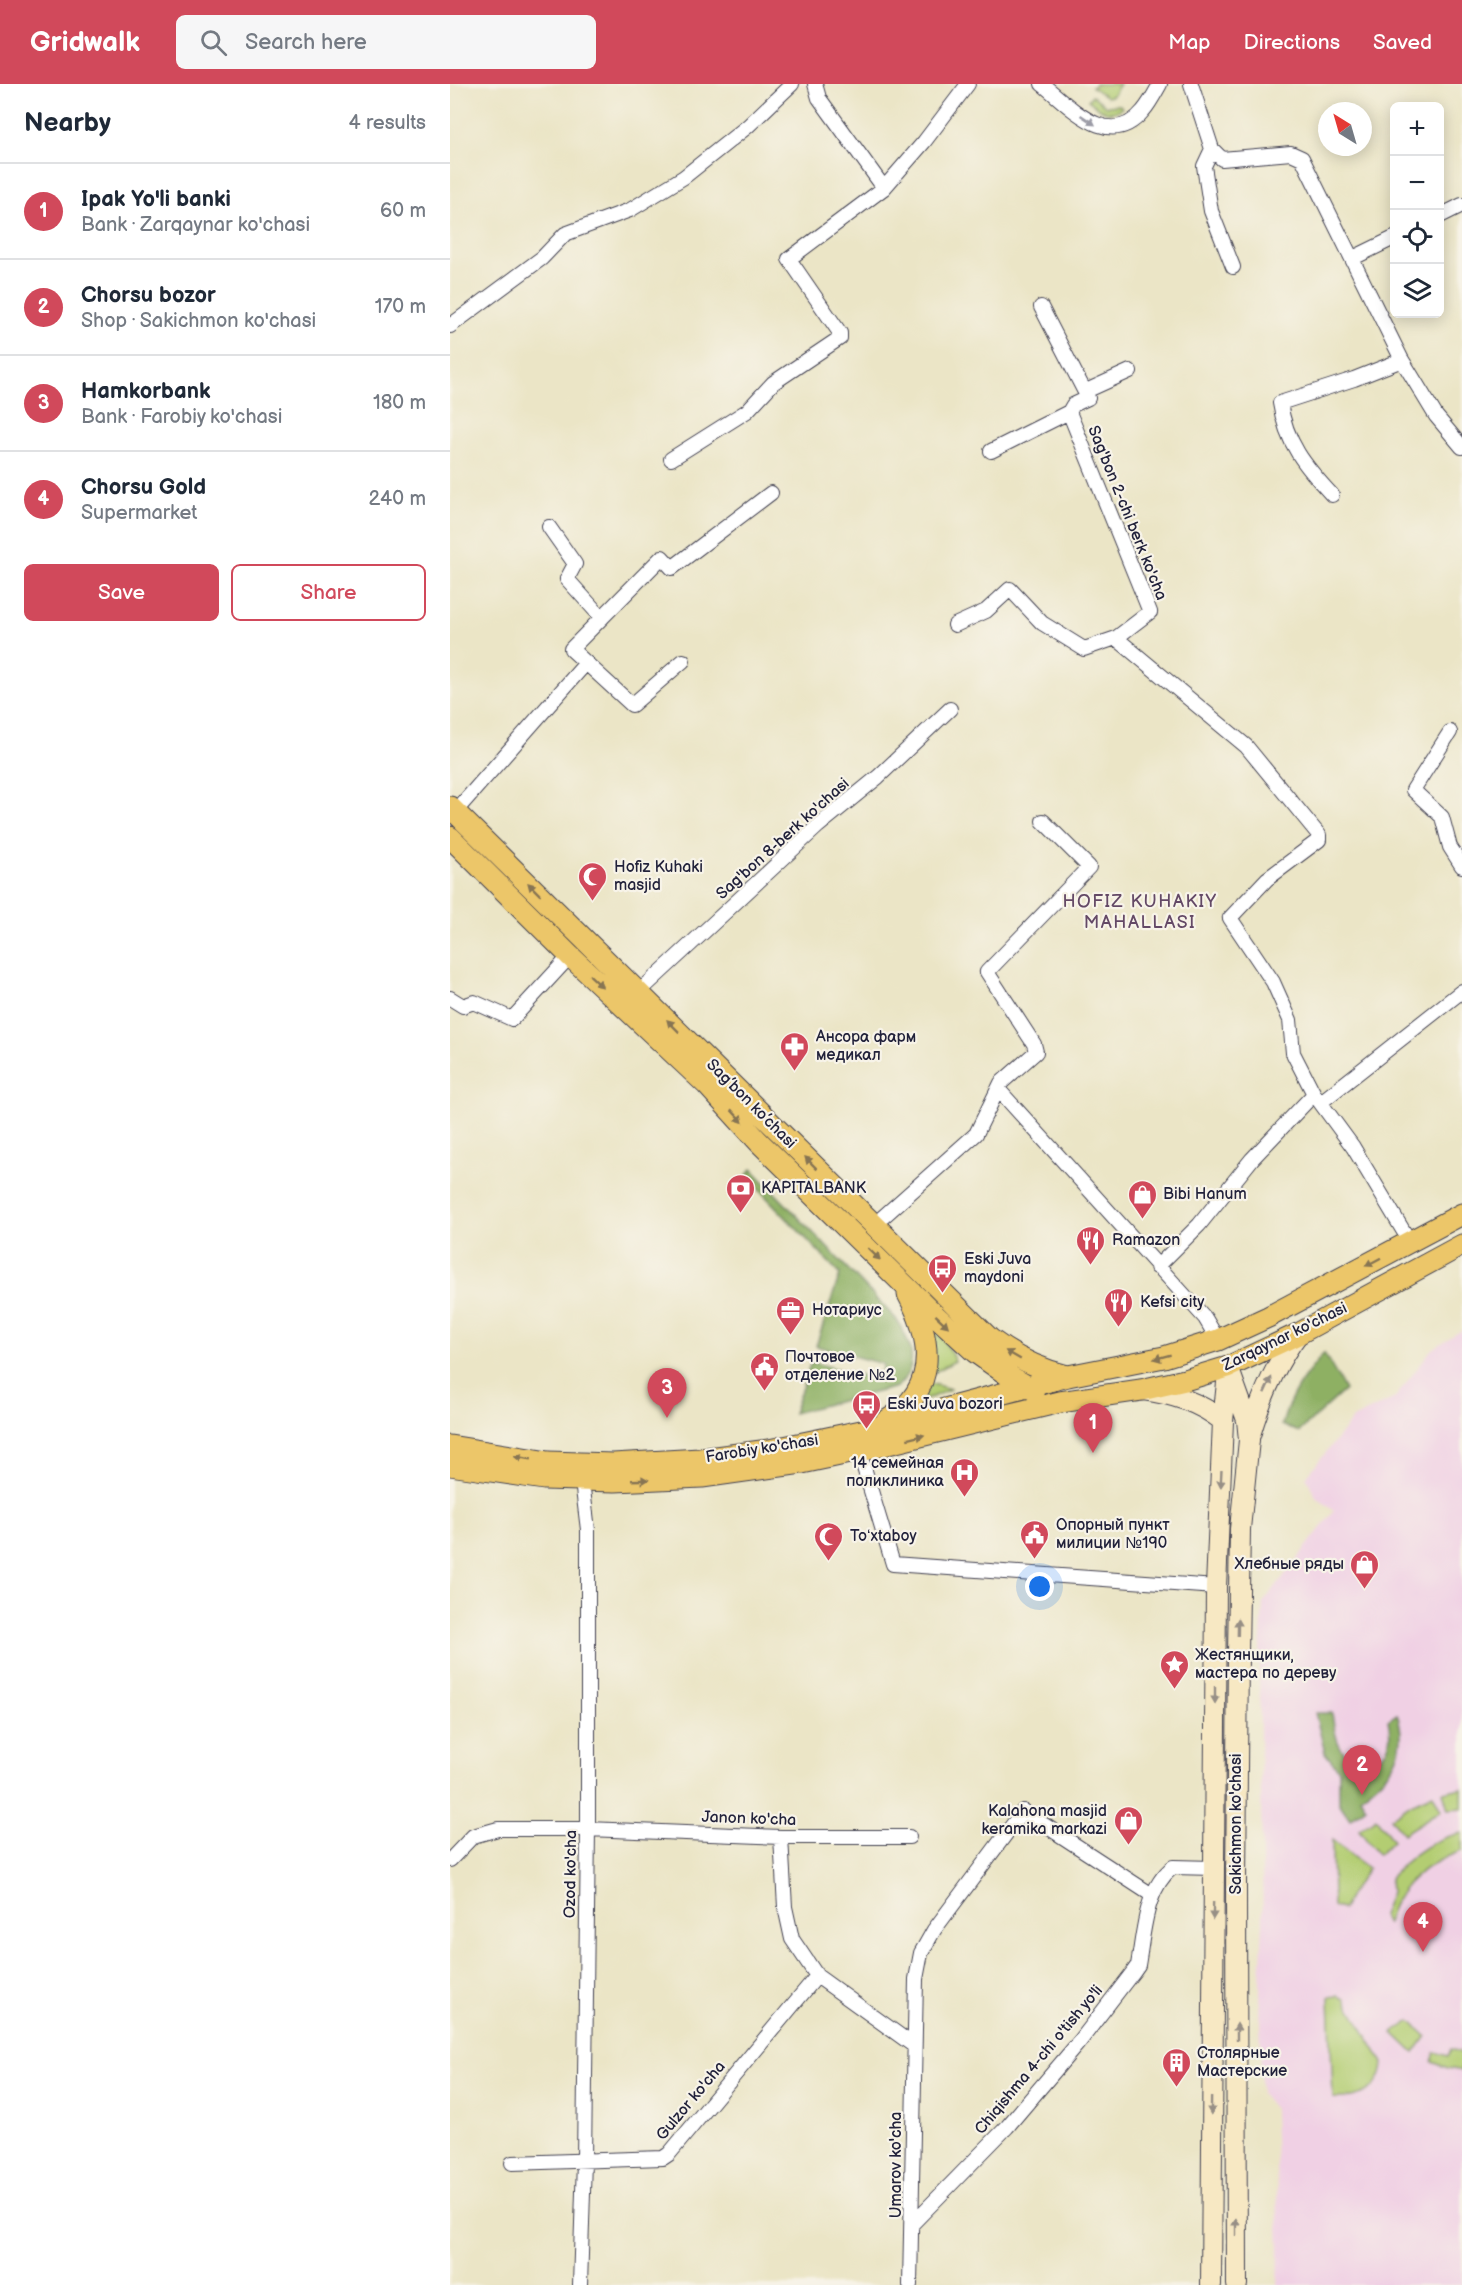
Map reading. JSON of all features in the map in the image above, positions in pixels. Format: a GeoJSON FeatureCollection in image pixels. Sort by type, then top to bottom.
{"type":"FeatureCollection","features":[{"type":"Feature","properties":{"kind":"main road","name":"Sag’bon ko’chasi"},"geometry":{"type":"LineString","coordinates":[[452,809],[990,1339],[1026,1362],[1046,1371],[1068,1376]]}},
{"type":"Feature","properties":{"kind":"main road","name":"Sag’bon ko’chasi"},"geometry":{"type":"LineString","coordinates":[[450,837],[570,956],[707,1085],[758,1141],[975,1352],[1029,1387],[1060,1402]]}},
{"type":"Feature","properties":{"kind":"main road","name":"Zarqaynar ko'chasi"},"geometry":{"type":"LineString","coordinates":[[1068,1376],[1146,1362],[1218,1340],[1462,1214]]}},
{"type":"Feature","properties":{"kind":"main road","name":"Zarqaynar ko'chasi"},"geometry":{"type":"LineString","coordinates":[[1060,1402],[1141,1390],[1228,1367],[1298,1334],[1462,1245]]}},
{"type":"Feature","properties":{"kind":"main road"},"geometry":{"type":"LineString","coordinates":[[866,1430],[888,1420],[906,1407],[917,1394],[925,1375],[927,1362],[924,1334],[916,1311],[900,1281]]}},
{"type":"Feature","properties":{"kind":"main road","name":"Sakichmon ko'chasi"},"geometry":{"type":"LineString","coordinates":[[1211,2285],[1216,1587],[1223,1421],[1228,1367],[1245,1328]]}},
{"type":"Feature","properties":{"kind":"main road"},"geometry":{"type":"LineString","coordinates":[[1249,1440],[1265,1391],[1285,1352],[1298,1334]]}},
{"type":"Feature","properties":{"kind":"main road","name":"Sakichmon ko'chasi"},"geometry":{"type":"LineString","coordinates":[[1218,1340],[1247,1420],[1249,1440],[1240,1529],[1238,1654],[1237,2285]]}},
{"type":"Feature","properties":{"kind":"main road"},"geometry":{"type":"LineString","coordinates":[[1060,1402],[1068,1376]]}},
{"type":"Feature","properties":{"kind":"main road","name":"Farobiy ko'chasi"},"geometry":{"type":"LineString","coordinates":[[450,1465],[544,1479],[769,1450],[866,1430],[1068,1376]]}},
{"type":"Feature","properties":{"kind":"main road"},"geometry":{"type":"LineString","coordinates":[[1141,1390],[1179,1397],[1199,1405],[1223,1421]]}},
{"type":"Feature","properties":{"kind":"main road","name":"Farobiy ko'chasi"},"geometry":{"type":"LineString","coordinates":[[450,1446],[548,1462],[581,1473],[702,1477],[802,1463],[1060,1402]]}},
{"type":"Feature","properties":{"kind":"street"},"geometry":{"type":"LineString","coordinates":[[450,326],[542,258],[565,234],[630,210],[684,177],[748,126],[792,84]]}},
{"type":"Feature","properties":{"kind":"street"},"geometry":{"type":"LineString","coordinates":[[815,84],[819,98],[884,188]]}},
{"type":"Feature","properties":{"kind":"street"},"geometry":{"type":"LineString","coordinates":[[671,459],[747,411],[772,383],[840,338],[840,333],[789,259],[884,188],[924,142],[968,84]]}},
{"type":"Feature","properties":{"kind":"street"},"geometry":{"type":"LineString","coordinates":[[1042,84],[1092,124],[1106,128],[1118,127],[1136,118],[1160,84]]}},
{"type":"Feature","properties":{"kind":"street"},"geometry":{"type":"LineString","coordinates":[[1191,84],[1212,149],[1222,159],[1291,153],[1302,158],[1402,360],[1436,416],[1462,447]]}},
{"type":"Feature","properties":{"kind":"street"},"geometry":{"type":"LineString","coordinates":[[1212,149],[1204,166],[1211,211],[1233,267]]}},
{"type":"Feature","properties":{"kind":"street"},"geometry":{"type":"LineString","coordinates":[[1444,214],[1462,205]]}},
{"type":"Feature","properties":{"kind":"street"},"geometry":{"type":"LineString","coordinates":[[1353,258],[1390,240]]}},
{"type":"Feature","properties":{"kind":"street"},"geometry":{"type":"LineString","coordinates":[[1041,308],[1086,391],[1130,371]]}},
{"type":"Feature","properties":{"kind":"street"},"geometry":{"type":"LineString","coordinates":[[1332,495],[1305,466],[1284,424],[1280,404],[1402,360]]}},
{"type":"Feature","properties":{"kind":"street","name":"Sag'bon 2-chi berk ko'cha"},"geometry":{"type":"LineString","coordinates":[[1086,391],[1088,398],[1073,405],[1069,412],[1150,612],[1116,638]]}},
{"type":"Feature","properties":{"kind":"street"},"geometry":{"type":"LineString","coordinates":[[991,451],[1069,412]]}},
{"type":"Feature","properties":{"kind":"street"},"geometry":{"type":"LineString","coordinates":[[683,661],[632,705],[571,648],[662,557],[672,568],[771,493]]}},
{"type":"Feature","properties":{"kind":"street"},"geometry":{"type":"LineString","coordinates":[[549,527],[575,564],[567,579],[602,618]]}},
{"type":"Feature","properties":{"kind":"street"},"geometry":{"type":"LineString","coordinates":[[955,625],[986,611],[1010,589],[1042,623],[1084,650],[1116,638],[1246,746],[1319,835],[1318,840],[1266,879],[1230,918],[1273,982],[1290,1020],[1293,1053],[1318,1098],[1353,1147],[1410,1242]]}},
{"type":"Feature","properties":{"kind":"street"},"geometry":{"type":"LineString","coordinates":[[452,809],[586,663]]}},
{"type":"Feature","properties":{"kind":"street","name":"Sag'bon 8-berk ko'chasi"},"geometry":{"type":"LineString","coordinates":[[638,993],[818,826],[878,777],[950,709]]}},
{"type":"Feature","properties":{"kind":"street"},"geometry":{"type":"LineString","coordinates":[[1450,732],[1413,790],[1442,817],[1450,847],[1462,866]]}},
{"type":"Feature","properties":{"kind":"street"},"geometry":{"type":"LineString","coordinates":[[874,1225],[976,1134],[998,1089],[1007,1076],[1036,1052],[987,972],[1089,867],[1043,820]]}},
{"type":"Feature","properties":{"kind":"street"},"geometry":{"type":"LineString","coordinates":[[450,998],[463,1006],[474,1002],[512,1019],[570,956]]}},
{"type":"Feature","properties":{"kind":"street"},"geometry":{"type":"LineString","coordinates":[[1157,1267],[1199,1225],[1252,1159],[1318,1098],[1462,991]]}},
{"type":"Feature","properties":{"kind":"street"},"geometry":{"type":"LineString","coordinates":[[998,1089],[1205,1318],[1218,1340]]}},
{"type":"Feature","properties":{"kind":"street"},"geometry":{"type":"LineString","coordinates":[[859,1451],[893,1564],[1216,1587]]}},
{"type":"Feature","properties":{"kind":"street","name":"Ozod ko'cha"},"geometry":{"type":"LineString","coordinates":[[580,2285],[584,2161],[588,1829],[588,1530],[581,1473]]}},
{"type":"Feature","properties":{"kind":"street"},"geometry":{"type":"LineString","coordinates":[[913,2045],[916,1980],[921,1953],[945,1912],[1023,1811],[1152,1895]]}},
{"type":"Feature","properties":{"kind":"street","name":"Janon ko'cha"},"geometry":{"type":"LineString","coordinates":[[450,1860],[473,1836],[498,1829],[588,1829],[781,1837],[909,1837]]}},
{"type":"Feature","properties":{"kind":"street"},"geometry":{"type":"LineString","coordinates":[[781,1837],[785,1907],[792,1939],[817,1976],[913,2045]]}},
{"type":"Feature","properties":{"kind":"street","name":"Chiqishma 4-chi o'tish yo'li"},"geometry":{"type":"LineString","coordinates":[[912,2224],[1007,2127],[1080,2041],[1133,1972],[1138,1965],[1152,1895],[1157,1884],[1172,1867],[1214,1868]]}},
{"type":"Feature","properties":{"kind":"street","name":"Gulzor ko'cha"},"geometry":{"type":"LineString","coordinates":[[512,2163],[654,2160],[669,2154],[817,1976]]}},
{"type":"Feature","properties":{"kind":"street","name":"Umarov ko'cha"},"geometry":{"type":"LineString","coordinates":[[910,2285],[913,2045]]}},
{"type":"Feature","properties":{"kind":"shaded area"},"geometry":{"type":"Polygon","coordinates":[[[1462,1330],[1462,2285],[1278,2285],[1274,2109],[1261,2093],[1260,1981],[1263,1923],[1259,1668],[1263,1603],[1334,1511],[1316,1497],[1306,1477],[1353,1419],[1395,1398],[1431,1350],[1462,1330]]]}},
{"type":"Feature","properties":{"kind":"green space"},"geometry":{"type":"Polygon","coordinates":[[[1095,84],[1120,84],[1113,95],[1107,97],[1092,87],[1095,84]]]}},
{"type":"Feature","properties":{"kind":"green space"},"geometry":{"type":"Polygon","coordinates":[[[1092,95],[1106,106],[1120,105],[1122,108],[1112,112],[1104,111],[1088,100],[1092,95]]]}},
{"type":"Feature","properties":{"kind":"green space"},"geometry":{"type":"Polygon","coordinates":[[[752,1169],[896,1319],[906,1337],[911,1354],[909,1370],[897,1387],[793,1413],[811,1362],[879,1380],[883,1364],[816,1346],[840,1274],[746,1176],[752,1169]]]}},
{"type":"Feature","properties":{"kind":"green space"},"geometry":{"type":"Polygon","coordinates":[[[927,1323],[944,1340],[955,1361],[933,1373],[927,1323]]]}},
{"type":"Feature","properties":{"kind":"green space"},"geometry":{"type":"Polygon","coordinates":[[[1324,1353],[1345,1390],[1299,1432],[1282,1425],[1298,1386],[1324,1353]]]}},
{"type":"Feature","properties":{"kind":"green space"},"geometry":{"type":"Polygon","coordinates":[[[929,1383],[950,1389],[921,1402],[929,1383]]]}},
{"type":"Feature","properties":{"kind":"green space"},"geometry":{"type":"Polygon","coordinates":[[[1315,1713],[1332,1713],[1338,1742],[1345,1754],[1357,1764],[1374,1760],[1385,1751],[1390,1738],[1388,1720],[1397,1714],[1401,1740],[1395,1762],[1380,1781],[1360,1797],[1366,1807],[1350,1819],[1339,1803],[1339,1770],[1325,1753],[1315,1713]]]}},
{"type":"Feature","properties":{"kind":"green space"},"geometry":{"type":"Polygon","coordinates":[[[1462,1788],[1462,1808],[1448,1809],[1443,1792],[1462,1788]]]}},
{"type":"Feature","properties":{"kind":"green space"},"geometry":{"type":"Polygon","coordinates":[[[1433,1794],[1441,1810],[1403,1834],[1391,1818],[1411,1804],[1433,1794]]]}},
{"type":"Feature","properties":{"kind":"green space"},"geometry":{"type":"Polygon","coordinates":[[[1376,1818],[1393,1841],[1378,1855],[1359,1830],[1376,1818]]]}},
{"type":"Feature","properties":{"kind":"green space"},"geometry":{"type":"Polygon","coordinates":[[[1462,1833],[1462,1851],[1437,1862],[1415,1877],[1398,1898],[1387,1924],[1382,1915],[1391,1892],[1390,1878],[1422,1849],[1451,1835],[1462,1833]]]}},
{"type":"Feature","properties":{"kind":"green space"},"geometry":{"type":"Polygon","coordinates":[[[1332,1840],[1368,1869],[1354,1888],[1343,1909],[1333,1907],[1332,1840]]]}},
{"type":"Feature","properties":{"kind":"green space"},"geometry":{"type":"Polygon","coordinates":[[[1338,1996],[1345,1999],[1383,2063],[1378,2080],[1367,2091],[1351,2097],[1333,2098],[1329,1997],[1338,1996]]]}},
{"type":"Feature","properties":{"kind":"green space"},"geometry":{"type":"Polygon","coordinates":[[[1410,2021],[1426,2036],[1414,2053],[1393,2033],[1410,2021]]]}},
{"type":"Feature","properties":{"kind":"green space"},"geometry":{"type":"Polygon","coordinates":[[[1451,2049],[1462,2053],[1462,2071],[1432,2062],[1435,2052],[1448,2056],[1451,2049]]]}},
{"type":"Feature","properties":{"kind":"place","name":"Hofiz Kuhaki masjid"},"geometry":{"type":"Point","coordinates":[593,902]}},
{"type":"Feature","properties":{"kind":"place","name":"Ансора фарм медикал"},"geometry":{"type":"Point","coordinates":[795,1072]}},
{"type":"Feature","properties":{"kind":"place","name":"KAPITALBANK"},"geometry":{"type":"Point","coordinates":[740,1214]}},
{"type":"Feature","properties":{"kind":"place","name":"Bibi Hanum"},"geometry":{"type":"Point","coordinates":[1142,1220]}},
{"type":"Feature","properties":{"kind":"place","name":"Ramazon"},"geometry":{"type":"Point","coordinates":[1091,1266]}},
{"type":"Feature","properties":{"kind":"place","name":"Eski Juva maydoni"},"geometry":{"type":"Point","coordinates":[943,1294]}},
{"type":"Feature","properties":{"kind":"place","name":"Kefsi city"},"geometry":{"type":"Point","coordinates":[1119,1328]}},
{"type":"Feature","properties":{"kind":"place","name":"Нотариус"},"geometry":{"type":"Point","coordinates":[791,1336]}},
{"type":"Feature","properties":{"kind":"place","name":"Почтовое отделение №2"},"geometry":{"type":"Point","coordinates":[764,1392]}},
{"type":"Feature","properties":{"kind":"place","name":"Hamkorbank"},"geometry":{"type":"Point","coordinates":[667,1418]}},
{"type":"Feature","properties":{"kind":"place","name":"Eski Juva bozori"},"geometry":{"type":"Point","coordinates":[866,1430]}},
{"type":"Feature","properties":{"kind":"place","name":"Ipak Yo'li banki"},"geometry":{"type":"Point","coordinates":[1093,1453]}},
{"type":"Feature","properties":{"kind":"place","name":"14 семейная поликлиника"},"geometry":{"type":"Point","coordinates":[965,1498]}},
{"type":"Feature","properties":{"kind":"place","name":"Опорный пункт милиции №190"},"geometry":{"type":"Point","coordinates":[1035,1560]}},
{"type":"Feature","properties":{"kind":"place","name":"Toʻxtaboy"},"geometry":{"type":"Point","coordinates":[829,1562]}},
{"type":"Feature","properties":{"kind":"place","name":"Хлебные ряды"},"geometry":{"type":"Point","coordinates":[1365,1590]}},
{"type":"Feature","properties":{"kind":"place","name":"Жестянщики, мастера по дереву"},"geometry":{"type":"Point","coordinates":[1174,1690]}},
{"type":"Feature","properties":{"kind":"place","name":"Chorsu bozor"},"geometry":{"type":"Point","coordinates":[1362,1795]}},
{"type":"Feature","properties":{"kind":"place","name":"Kalahona masjid keramika markazi"},"geometry":{"type":"Point","coordinates":[1128,1846]}},
{"type":"Feature","properties":{"kind":"place","name":"Chorsu Gold"},"geometry":{"type":"Point","coordinates":[1423,1952]}},
{"type":"Feature","properties":{"kind":"place","name":"Столярные Мастерские"},"geometry":{"type":"Point","coordinates":[1176,2088]}},
{"type":"Feature","properties":{"kind":"district","name":"HOFIZ KUHAKIY MAHALLASI"},"geometry":{"type":"Point","coordinates":[1140,911]}}]}
